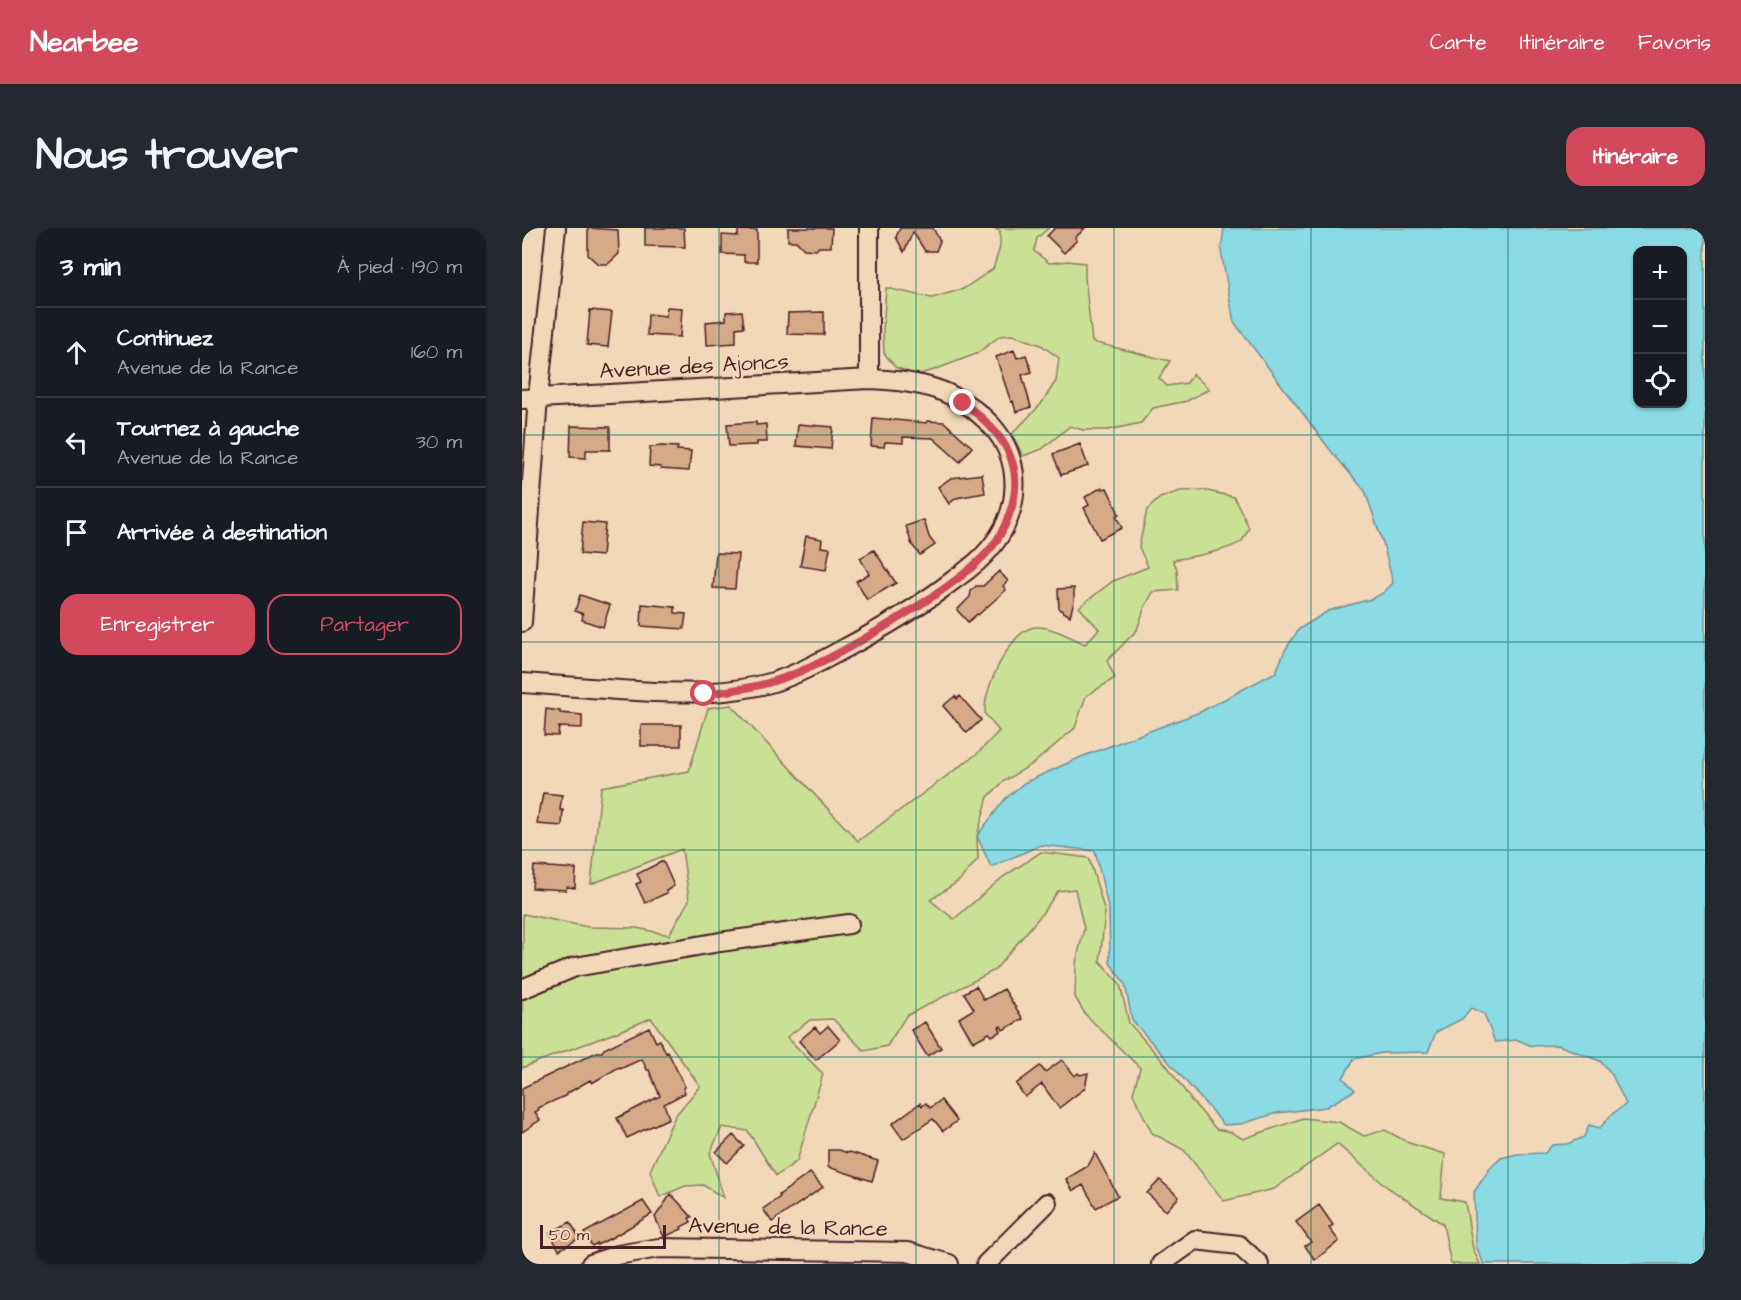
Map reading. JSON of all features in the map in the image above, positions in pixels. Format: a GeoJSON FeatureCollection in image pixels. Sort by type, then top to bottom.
{"type":"FeatureCollection","features":[{"type":"Feature","properties":{"kind":"street"},"geometry":{"type":"LineString","coordinates":[[522,622],[530,398],[556,228]]}},
{"type":"Feature","properties":{"kind":"street"},"geometry":{"type":"LineString","coordinates":[[522,683],[619,691],[704,694],[739,690],[772,682],[804,670],[877,632],[917,607],[969,568],[992,547],[1005,527],[1016,485],[1008,449],[996,432],[984,418],[942,390],[921,383],[869,379],[869,228]]}},
{"type":"Feature","properties":{"kind":"street","name":"Avenue des Ajoncs"},"geometry":{"type":"LineString","coordinates":[[530,398],[869,379]]}},
{"type":"Feature","properties":{"kind":"street"},"geometry":{"type":"LineString","coordinates":[[522,989],[575,968],[755,937],[849,924]]}},
{"type":"Feature","properties":{"kind":"street"},"geometry":{"type":"LineString","coordinates":[[986,1264],[1047,1203]]}},
{"type":"Feature","properties":{"kind":"street"},"geometry":{"type":"LineString","coordinates":[[1161,1264],[1195,1240],[1239,1245],[1259,1264]]}},
{"type":"Feature","properties":{"kind":"street","name":"Avenue de la Rance"},"geometry":{"type":"LineString","coordinates":[[591,1264],[616,1255],[659,1248],[742,1257],[908,1252],[949,1264]]}},
{"type":"Feature","properties":{"kind":"green space"},"geometry":{"type":"Polygon","coordinates":[[[993,228],[1049,228],[1037,238],[1034,251],[1049,263],[1068,261],[1085,263],[1092,342],[1170,361],[1159,378],[1167,386],[1187,383],[1193,374],[1209,389],[1187,401],[1153,408],[1141,423],[1108,430],[1083,430],[1070,426],[1042,449],[1023,456],[1012,434],[1041,404],[1056,381],[1059,358],[1041,345],[1013,335],[1000,336],[976,354],[934,370],[916,375],[895,367],[884,353],[886,288],[932,298],[963,289],[993,269],[1000,247],[1000,231],[993,228]]]}},
{"type":"Feature","properties":{"kind":"green space"},"geometry":{"type":"Polygon","coordinates":[[[1203,490],[1234,497],[1249,528],[1242,541],[1219,551],[1173,560],[1177,569],[1178,590],[1153,592],[1137,630],[1107,661],[1115,678],[1086,696],[1075,728],[1034,763],[1004,781],[988,797],[977,836],[978,859],[959,881],[930,900],[954,919],[1003,877],[1041,852],[1089,858],[1105,912],[1100,961],[1120,984],[1129,1023],[1168,1067],[1191,1100],[1216,1129],[1231,1132],[1243,1139],[1303,1118],[1339,1122],[1364,1136],[1385,1130],[1409,1143],[1445,1154],[1441,1198],[1465,1202],[1473,1249],[1480,1264],[1451,1264],[1443,1224],[1387,1187],[1337,1144],[1274,1189],[1224,1201],[1184,1150],[1152,1133],[1133,1094],[1140,1068],[1085,1014],[1075,997],[1076,963],[1084,929],[1075,889],[1058,891],[995,970],[906,1016],[887,1046],[864,1051],[833,1019],[810,1020],[787,1037],[823,1074],[797,1161],[776,1176],[748,1131],[722,1127],[710,1153],[724,1198],[703,1185],[685,1186],[660,1197],[650,1171],[675,1116],[700,1086],[651,1018],[522,1068],[523,914],[588,927],[637,928],[669,935],[689,900],[682,849],[591,884],[601,787],[689,771],[708,708],[731,705],[858,841],[978,753],[999,731],[985,714],[986,697],[1005,654],[1020,635],[1028,629],[1043,627],[1085,644],[1099,629],[1079,607],[1113,581],[1148,567],[1139,547],[1147,510],[1160,498],[1180,491],[1203,490]]]}},
{"type":"Feature","properties":{"kind":"water"},"geometry":{"type":"Polygon","coordinates":[[[1224,228],[1705,228],[1705,1264],[1484,1264],[1476,1246],[1474,1192],[1491,1167],[1501,1158],[1517,1154],[1545,1153],[1552,1145],[1567,1144],[1584,1137],[1589,1125],[1600,1128],[1611,1115],[1626,1104],[1611,1073],[1600,1061],[1558,1045],[1532,1046],[1518,1040],[1495,1042],[1484,1014],[1471,1008],[1462,1019],[1436,1032],[1428,1052],[1382,1053],[1354,1059],[1343,1078],[1355,1090],[1326,1107],[1277,1113],[1241,1124],[1224,1125],[1132,1020],[1125,984],[1110,963],[1109,911],[1095,851],[1041,845],[991,867],[977,836],[1005,799],[1024,783],[1081,757],[1200,712],[1276,672],[1285,650],[1299,629],[1328,611],[1371,599],[1383,593],[1393,583],[1383,543],[1365,491],[1331,451],[1234,322],[1221,251],[1224,228]]]}},
{"type":"Feature","properties":{"kind":"building"},"geometry":{"type":"Polygon","coordinates":[[[588,228],[618,230],[619,254],[608,264],[598,264],[588,255],[588,228]]]}},
{"type":"Feature","properties":{"kind":"building"},"geometry":{"type":"Polygon","coordinates":[[[645,228],[684,228],[685,247],[645,246],[645,228]]]}},
{"type":"Feature","properties":{"kind":"building"},"geometry":{"type":"Polygon","coordinates":[[[788,228],[832,228],[831,247],[819,247],[816,250],[804,249],[796,241],[788,241],[788,228]]]}},
{"type":"Feature","properties":{"kind":"building"},"geometry":{"type":"Polygon","coordinates":[[[900,228],[933,228],[940,241],[936,251],[925,251],[913,232],[904,252],[896,237],[900,228]]]}},
{"type":"Feature","properties":{"kind":"building"},"geometry":{"type":"Polygon","coordinates":[[[1055,228],[1085,228],[1064,253],[1047,236],[1055,228]]]}},
{"type":"Feature","properties":{"kind":"building"},"geometry":{"type":"Polygon","coordinates":[[[738,230],[757,230],[757,262],[744,262],[744,255],[722,254],[722,235],[738,236],[738,230]]]}},
{"type":"Feature","properties":{"kind":"building"},"geometry":{"type":"Polygon","coordinates":[[[667,307],[682,308],[680,337],[647,335],[648,314],[666,316],[667,307]]]}},
{"type":"Feature","properties":{"kind":"building"},"geometry":{"type":"Polygon","coordinates":[[[590,310],[612,312],[608,347],[587,345],[590,310]]]}},
{"type":"Feature","properties":{"kind":"building"},"geometry":{"type":"Polygon","coordinates":[[[742,311],[744,327],[736,328],[736,343],[707,345],[706,322],[726,320],[726,312],[742,311]]]}},
{"type":"Feature","properties":{"kind":"building"},"geometry":{"type":"Polygon","coordinates":[[[824,312],[824,335],[787,334],[788,313],[824,312]]]}},
{"type":"Feature","properties":{"kind":"building"},"geometry":{"type":"Polygon","coordinates":[[[1014,350],[1017,358],[1026,355],[1032,372],[1022,375],[1031,407],[1016,412],[996,357],[1014,350]]]}},
{"type":"Feature","properties":{"kind":"building"},"geometry":{"type":"Polygon","coordinates":[[[873,418],[927,423],[927,421],[944,422],[972,447],[960,462],[933,438],[903,437],[903,443],[885,442],[884,447],[871,446],[873,418]]]}},
{"type":"Feature","properties":{"kind":"building"},"geometry":{"type":"Polygon","coordinates":[[[756,422],[756,425],[766,424],[767,442],[757,442],[757,445],[729,446],[727,424],[756,422]]]}},
{"type":"Feature","properties":{"kind":"building"},"geometry":{"type":"Polygon","coordinates":[[[798,424],[833,427],[831,449],[796,446],[798,424]]]}},
{"type":"Feature","properties":{"kind":"building"},"geometry":{"type":"Polygon","coordinates":[[[571,426],[610,427],[610,450],[586,450],[586,458],[570,457],[571,426]]]}},
{"type":"Feature","properties":{"kind":"building"},"geometry":{"type":"Polygon","coordinates":[[[1080,444],[1088,466],[1061,475],[1053,454],[1080,444]]]}},
{"type":"Feature","properties":{"kind":"building"},"geometry":{"type":"Polygon","coordinates":[[[662,446],[691,451],[689,471],[649,466],[650,447],[662,446]]]}},
{"type":"Feature","properties":{"kind":"building"},"geometry":{"type":"Polygon","coordinates":[[[982,474],[985,493],[956,498],[949,504],[938,487],[951,478],[982,474]]]}},
{"type":"Feature","properties":{"kind":"building"},"geometry":{"type":"Polygon","coordinates":[[[1102,487],[1107,488],[1119,514],[1116,516],[1122,528],[1100,539],[1084,508],[1089,505],[1085,497],[1102,487]]]}},
{"type":"Feature","properties":{"kind":"building"},"geometry":{"type":"Polygon","coordinates":[[[924,520],[929,537],[935,545],[920,555],[912,545],[906,526],[924,520]]]}},
{"type":"Feature","properties":{"kind":"building"},"geometry":{"type":"Polygon","coordinates":[[[583,522],[605,524],[602,556],[580,554],[583,522]]]}},
{"type":"Feature","properties":{"kind":"building"},"geometry":{"type":"Polygon","coordinates":[[[806,536],[822,539],[821,547],[830,548],[826,570],[800,566],[806,536]]]}},
{"type":"Feature","properties":{"kind":"building"},"geometry":{"type":"Polygon","coordinates":[[[874,550],[896,583],[867,600],[856,581],[869,574],[860,558],[874,550]]]}},
{"type":"Feature","properties":{"kind":"building"},"geometry":{"type":"Polygon","coordinates":[[[716,553],[738,554],[735,589],[713,588],[716,553]]]}},
{"type":"Feature","properties":{"kind":"building"},"geometry":{"type":"Polygon","coordinates":[[[999,571],[1008,581],[1003,586],[1006,590],[968,622],[957,610],[970,597],[971,591],[976,586],[983,586],[999,571]]]}},
{"type":"Feature","properties":{"kind":"building"},"geometry":{"type":"Polygon","coordinates":[[[1074,588],[1074,601],[1070,616],[1059,609],[1058,589],[1074,588]]]}},
{"type":"Feature","properties":{"kind":"building"},"geometry":{"type":"Polygon","coordinates":[[[580,595],[610,605],[603,627],[582,620],[583,614],[575,611],[580,595]]]}},
{"type":"Feature","properties":{"kind":"building"},"geometry":{"type":"Polygon","coordinates":[[[642,604],[675,607],[675,613],[686,614],[684,629],[641,626],[642,604]]]}},
{"type":"Feature","properties":{"kind":"building"},"geometry":{"type":"Polygon","coordinates":[[[955,696],[957,699],[960,696],[981,720],[967,733],[943,706],[955,696]]]}},
{"type":"Feature","properties":{"kind":"building"},"geometry":{"type":"Polygon","coordinates":[[[546,709],[582,715],[582,728],[559,727],[558,736],[544,735],[546,709]]]}},
{"type":"Feature","properties":{"kind":"building"},"geometry":{"type":"Polygon","coordinates":[[[641,725],[681,725],[681,746],[641,746],[641,725]]]}},
{"type":"Feature","properties":{"kind":"building"},"geometry":{"type":"Polygon","coordinates":[[[543,793],[562,795],[560,810],[563,810],[562,826],[537,824],[543,793]]]}},
{"type":"Feature","properties":{"kind":"building"},"geometry":{"type":"Polygon","coordinates":[[[663,861],[674,886],[666,891],[667,893],[645,903],[636,884],[641,882],[637,874],[663,861]]]}},
{"type":"Feature","properties":{"kind":"building"},"geometry":{"type":"Polygon","coordinates":[[[534,866],[576,869],[575,888],[567,887],[566,890],[532,888],[534,866]]]}},
{"type":"Feature","properties":{"kind":"building"},"geometry":{"type":"Polygon","coordinates":[[[976,986],[984,1000],[1004,989],[1023,1019],[1003,1030],[1001,1026],[999,1027],[1001,1031],[992,1036],[989,1033],[973,1042],[959,1018],[974,1009],[964,993],[976,986]]]}},
{"type":"Feature","properties":{"kind":"building"},"geometry":{"type":"Polygon","coordinates":[[[925,1022],[941,1048],[927,1056],[911,1030],[925,1022]]]}},
{"type":"Feature","properties":{"kind":"building"},"geometry":{"type":"Polygon","coordinates":[[[828,1026],[840,1040],[816,1060],[799,1041],[815,1027],[820,1033],[828,1026]]]}},
{"type":"Feature","properties":{"kind":"building"},"geometry":{"type":"Polygon","coordinates":[[[649,1027],[656,1042],[660,1040],[666,1053],[668,1052],[685,1087],[683,1088],[685,1093],[664,1104],[669,1118],[627,1138],[617,1118],[660,1096],[642,1059],[620,1069],[619,1067],[592,1083],[590,1080],[567,1095],[538,1108],[539,1110],[535,1112],[540,1120],[522,1132],[522,1088],[597,1052],[602,1052],[649,1027]]]}},
{"type":"Feature","properties":{"kind":"building"},"geometry":{"type":"Polygon","coordinates":[[[1062,1060],[1075,1076],[1078,1073],[1080,1075],[1088,1073],[1085,1088],[1059,1108],[1042,1084],[1025,1097],[1016,1084],[1040,1066],[1045,1072],[1062,1060]]]}},
{"type":"Feature","properties":{"kind":"building"},"geometry":{"type":"Polygon","coordinates":[[[941,1100],[957,1121],[943,1131],[933,1119],[903,1139],[892,1124],[920,1103],[922,1106],[926,1103],[930,1108],[941,1100]]]}},
{"type":"Feature","properties":{"kind":"building"},"geometry":{"type":"Polygon","coordinates":[[[733,1135],[744,1146],[727,1163],[716,1152],[733,1135]]]}},
{"type":"Feature","properties":{"kind":"building"},"geometry":{"type":"Polygon","coordinates":[[[828,1150],[850,1152],[878,1161],[872,1181],[828,1167],[828,1150]]]}},
{"type":"Feature","properties":{"kind":"building"},"geometry":{"type":"Polygon","coordinates":[[[1095,1153],[1118,1196],[1096,1208],[1083,1185],[1073,1191],[1066,1179],[1088,1166],[1095,1153]]]}},
{"type":"Feature","properties":{"kind":"building"},"geometry":{"type":"Polygon","coordinates":[[[810,1173],[823,1187],[772,1222],[763,1209],[810,1173]]]}},
{"type":"Feature","properties":{"kind":"building"},"geometry":{"type":"Polygon","coordinates":[[[1160,1180],[1179,1197],[1166,1211],[1147,1193],[1160,1180]]]}},
{"type":"Feature","properties":{"kind":"building"},"geometry":{"type":"Polygon","coordinates":[[[671,1194],[692,1217],[689,1218],[691,1222],[681,1227],[682,1229],[664,1237],[655,1217],[671,1194]]]}},
{"type":"Feature","properties":{"kind":"building"},"geometry":{"type":"Polygon","coordinates":[[[643,1201],[652,1214],[613,1237],[592,1246],[584,1233],[643,1201]]]}},
{"type":"Feature","properties":{"kind":"building"},"geometry":{"type":"Polygon","coordinates":[[[1319,1205],[1333,1225],[1329,1228],[1339,1241],[1315,1260],[1305,1246],[1311,1242],[1296,1222],[1319,1205]]]}},
{"type":"Feature","properties":{"kind":"building"},"geometry":{"type":"Polygon","coordinates":[[[570,1222],[580,1238],[559,1250],[550,1233],[570,1222]]]}},
{"type":"Feature","properties":{"kind":"route"},"geometry":{"type":"LineString","coordinates":[[704,694],[739,690],[772,682],[804,670],[877,632],[917,607],[944,588],[992,547],[1005,527],[1012,506],[1016,485],[1013,466],[1008,449],[996,432],[984,418],[963,403]]}}]}
